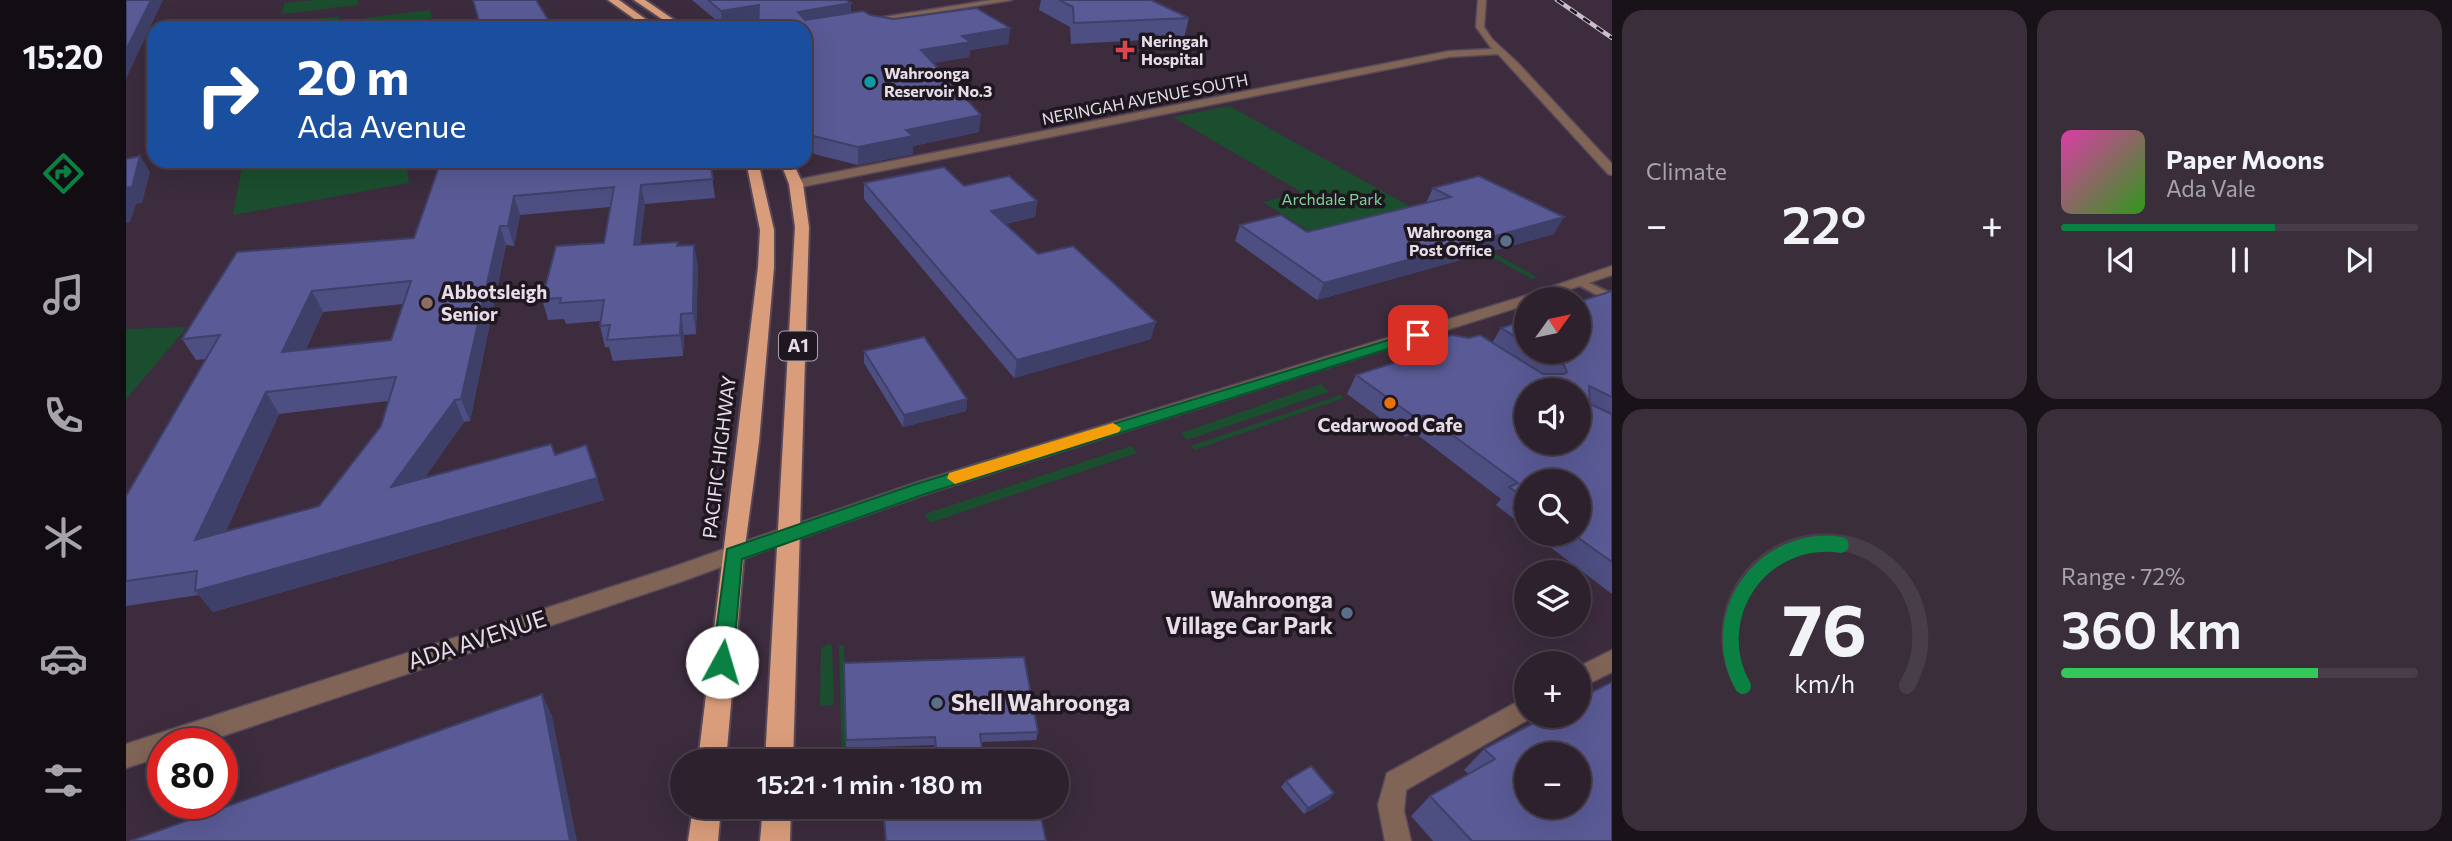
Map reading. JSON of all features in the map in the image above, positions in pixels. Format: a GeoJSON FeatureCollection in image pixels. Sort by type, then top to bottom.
{"type":"FeatureCollection","features":[{"type":"Feature","properties":{"kind":"highway"},"geometry":{"type":"LineString","coordinates":[[613,0],[643,21]]}},
{"type":"Feature","properties":{"kind":"highway"},"geometry":{"type":"LineString","coordinates":[[639,0],[670,21]]}},
{"type":"Feature","properties":{"kind":"highway","name":"PACIFIC HIGHWAY"},"geometry":{"type":"LineString","coordinates":[[713,749],[733,554],[750,442],[766,267],[767,230],[754,168]]}},
{"type":"Feature","properties":{"kind":"highway","name":"A1"},"geometry":{"type":"LineString","coordinates":[[780,749],[802,265],[802,227],[796,184],[789,168]]}},
{"type":"Feature","properties":{"kind":"highway"},"geometry":{"type":"LineString","coordinates":[[703,841],[706,819]]}},
{"type":"Feature","properties":{"kind":"highway"},"geometry":{"type":"LineString","coordinates":[[775,841],[776,819]]}},
{"type":"Feature","properties":{"kind":"street"},"geometry":{"type":"LineString","coordinates":[[846,23],[1008,0]]}},
{"type":"Feature","properties":{"kind":"street"},"geometry":{"type":"LineString","coordinates":[[1482,0],[1480,27],[1489,41],[1612,171]]}},
{"type":"Feature","properties":{"kind":"street","name":"NERINGAH AVENUE SOUTH"},"geometry":{"type":"LineString","coordinates":[[796,184],[1449,54],[1500,51]]}},
{"type":"Feature","properties":{"kind":"street","name":"ADA AVENUE"},"geometry":{"type":"LineString","coordinates":[[1561,287],[1612,270]]}},
{"type":"Feature","properties":{"kind":"street","name":"ADA AVENUE"},"geometry":{"type":"LineString","coordinates":[[211,728],[975,471],[1514,303]]}},
{"type":"Feature","properties":{"kind":"street"},"geometry":{"type":"LineString","coordinates":[[1444,327],[1467,341]]}},
{"type":"Feature","properties":{"kind":"street"},"geometry":{"type":"LineString","coordinates":[[1591,672],[1612,660]]}},
{"type":"Feature","properties":{"kind":"street"},"geometry":{"type":"LineString","coordinates":[[1398,841],[1391,819],[1390,798],[1396,782],[1514,715]]}},
{"type":"Feature","properties":{"kind":"street","name":"ADA AVENUE"},"geometry":{"type":"LineString","coordinates":[[126,756],[147,749]]}},
{"type":"Feature","properties":{"kind":"lane"},"geometry":{"type":"LineString","coordinates":[[1579,281],[1612,299]]}},
{"type":"Feature","properties":{"kind":"green space"},"geometry":{"type":"Polygon","coordinates":[[[357,0],[358,5],[282,14],[284,3],[357,0]]]}},
{"type":"Feature","properties":{"kind":"green space"},"geometry":{"type":"Polygon","coordinates":[[[430,10],[432,18],[365,21],[365,18],[430,10]]]}},
{"type":"Feature","properties":{"kind":"green space"},"geometry":{"type":"Polygon","coordinates":[[[339,16],[339,21],[301,21],[339,16]]]}},
{"type":"Feature","properties":{"kind":"green space","name":"Archdale Park"},"geometry":{"type":"Polygon","coordinates":[[[1229,106],[1537,277],[1532,279],[1407,210],[1314,234],[1263,202],[1301,192],[1173,117],[1229,106]]]}},
{"type":"Feature","properties":{"kind":"green space"},"geometry":{"type":"Polygon","coordinates":[[[242,168],[407,168],[409,183],[233,215],[242,168]]]}},
{"type":"Feature","properties":{"kind":"green space"},"geometry":{"type":"Polygon","coordinates":[[[187,327],[126,399],[126,329],[187,327]]]}},
{"type":"Feature","properties":{"kind":"green space"},"geometry":{"type":"Polygon","coordinates":[[[1321,384],[1329,392],[1187,440],[1181,433],[1321,384]]]}},
{"type":"Feature","properties":{"kind":"green space"},"geometry":{"type":"Polygon","coordinates":[[[1340,395],[1344,398],[1194,450],[1191,446],[1340,395]]]}},
{"type":"Feature","properties":{"kind":"green space"},"geometry":{"type":"Polygon","coordinates":[[[1131,446],[1137,453],[930,523],[925,514],[1131,446]]]}},
{"type":"Feature","properties":{"kind":"green space"},"geometry":{"type":"Polygon","coordinates":[[[832,645],[834,705],[820,706],[821,648],[832,645]]]}},
{"type":"Feature","properties":{"kind":"green space"},"geometry":{"type":"Polygon","coordinates":[[[839,645],[844,645],[847,749],[842,749],[839,645]]]}},
{"type":"Feature","properties":{"kind":"building"},"geometry":{"type":"Polygon","coordinates":[[[126,0],[151,0],[126,50],[126,0]]]}},
{"type":"Feature","properties":{"kind":"building"},"geometry":{"type":"Polygon","coordinates":[[[473,0],[536,0],[549,21],[479,21],[473,0]]]}},
{"type":"Feature","properties":{"kind":"building","name":"Wahroonga Reservoir No.3"},"geometry":{"type":"Polygon","coordinates":[[[708,0],[846,0],[851,3],[798,12],[805,20],[863,11],[870,15],[894,19],[976,8],[1010,28],[962,36],[971,42],[921,50],[981,115],[906,130],[913,136],[858,147],[812,134],[812,21],[758,21],[759,5],[721,11],[708,0]]]}},
{"type":"Feature","properties":{"kind":"building"},"geometry":{"type":"Polygon","coordinates":[[[1059,0],[1151,0],[1189,18],[1074,23],[1073,7],[1059,0]]]}},
{"type":"Feature","properties":{"kind":"building"},"geometry":{"type":"Polygon","coordinates":[[[140,156],[132,187],[126,188],[126,159],[140,156]]]}},
{"type":"Feature","properties":{"kind":"building"},"geometry":{"type":"Polygon","coordinates":[[[944,167],[964,186],[1009,176],[1037,201],[991,211],[1038,254],[1073,246],[1156,322],[1017,360],[864,183],[944,167]]]}},
{"type":"Feature","properties":{"kind":"building"},"geometry":{"type":"Polygon","coordinates":[[[439,168],[711,168],[713,179],[641,185],[634,245],[678,242],[677,246],[694,245],[693,313],[681,314],[680,335],[607,340],[610,325],[600,326],[604,300],[560,303],[561,298],[542,299],[556,246],[604,243],[614,187],[514,196],[508,226],[500,226],[461,399],[455,400],[391,487],[551,444],[555,455],[586,445],[597,478],[195,591],[197,571],[126,581],[126,496],[220,335],[182,339],[237,252],[414,238],[439,168]],[[411,281],[312,291],[282,352],[391,340],[411,281]],[[396,377],[266,392],[195,540],[319,506],[381,426],[396,377]]]}},
{"type":"Feature","properties":{"kind":"building"},"geometry":{"type":"Polygon","coordinates":[[[1479,176],[1564,217],[1324,283],[1240,225],[1281,215],[1307,232],[1451,197],[1433,188],[1479,176]]]}},
{"type":"Feature","properties":{"kind":"building"},"geometry":{"type":"Polygon","coordinates":[[[1612,291],[1612,397],[1591,387],[1591,378],[1514,378],[1514,455],[1591,455],[1591,404],[1612,414],[1612,562],[1590,546],[1591,469],[1514,469],[1514,480],[1425,415],[1416,418],[1356,375],[1419,355],[1408,348],[1452,335],[1469,338],[1480,335],[1514,356],[1514,364],[1527,364],[1543,374],[1564,374],[1567,372],[1564,365],[1591,364],[1591,298],[1612,291]]]}},
{"type":"Feature","properties":{"kind":"building"},"geometry":{"type":"Polygon","coordinates":[[[1514,324],[1514,336],[1501,328],[1514,324]]]}},
{"type":"Feature","properties":{"kind":"building"},"geometry":{"type":"Polygon","coordinates":[[[924,337],[967,399],[904,415],[864,351],[924,337]]]}},
{"type":"Feature","properties":{"kind":"building"},"geometry":{"type":"Polygon","coordinates":[[[1024,657],[1038,732],[980,734],[982,749],[936,749],[935,737],[846,740],[844,663],[1024,657]]]}},
{"type":"Feature","properties":{"kind":"building"},"geometry":{"type":"Polygon","coordinates":[[[1612,682],[1612,841],[1472,841],[1430,796],[1495,759],[1484,749],[1524,728],[1591,728],[1591,692],[1612,682]]]}},
{"type":"Feature","properties":{"kind":"building"},"geometry":{"type":"Polygon","coordinates":[[[542,694],[570,841],[130,841],[192,819],[238,819],[238,802],[542,694]]]}},
{"type":"Feature","properties":{"kind":"building"},"geometry":{"type":"Polygon","coordinates":[[[1311,766],[1334,793],[1308,808],[1286,781],[1311,766]]]}},
{"type":"Feature","properties":{"kind":"building"},"geometry":{"type":"Polygon","coordinates":[[[884,819],[1041,819],[1046,841],[886,841],[884,819]]]}},
{"type":"Feature","properties":{"kind":"railway"},"geometry":{"type":"LineString","coordinates":[[1557,0],[1612,38]]}},
{"type":"Feature","properties":{"kind":"slow traffic"},"geometry":{"type":"LineString","coordinates":[[955,478],[1113,428]]}},
{"type":"Feature","properties":{"kind":"place","name":"Neringah Hospital"},"geometry":{"type":"Point","coordinates":[1125,50]}},
{"type":"Feature","properties":{"kind":"place","name":"Wahroonga Reservoir No.3"},"geometry":{"type":"Point","coordinates":[870,82]}},
{"type":"Feature","properties":{"kind":"place","name":"Wahroonga Post Office"},"geometry":{"type":"Point","coordinates":[1506,241]}},
{"type":"Feature","properties":{"kind":"place","name":"Abbotsleigh Senior"},"geometry":{"type":"Point","coordinates":[427,303]}},
{"type":"Feature","properties":{"kind":"place","name":"Cedarwood Cafe"},"geometry":{"type":"Point","coordinates":[1390,403]}},
{"type":"Feature","properties":{"kind":"place","name":"Wahroonga Village Car Park"},"geometry":{"type":"Point","coordinates":[1347,613]}},
{"type":"Feature","properties":{"kind":"place","name":"Shell Wahroonga"},"geometry":{"type":"Point","coordinates":[937,703]}},
{"type":"Feature","properties":{"kind":"route"},"geometry":{"type":"LineString","coordinates":[[722,662],[733,554],[922,488],[1418,335]]}}]}
